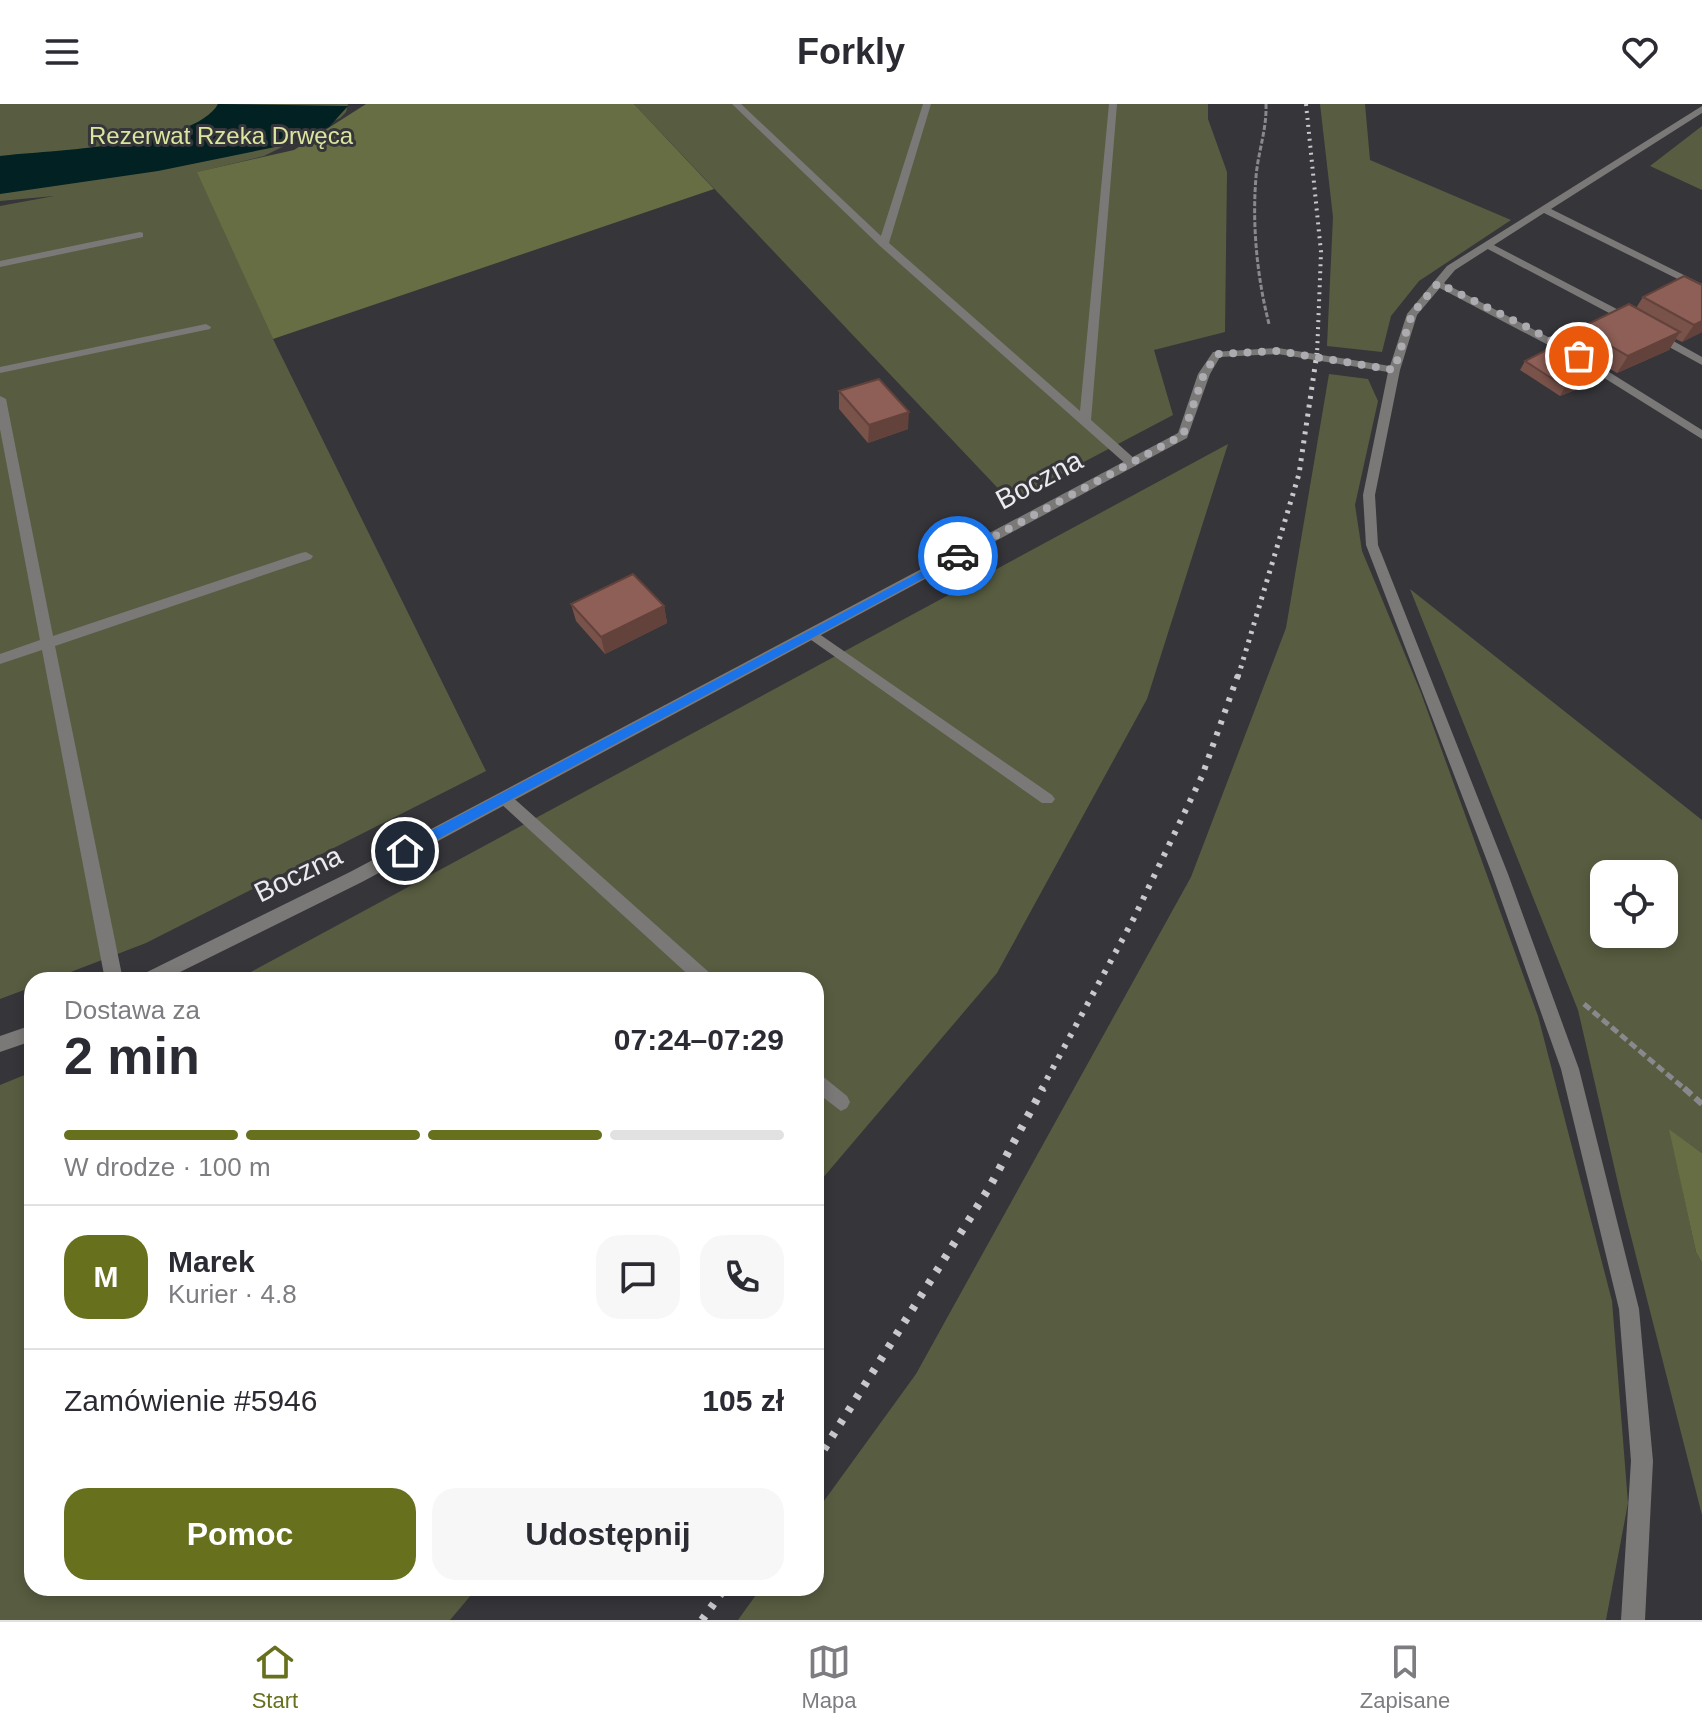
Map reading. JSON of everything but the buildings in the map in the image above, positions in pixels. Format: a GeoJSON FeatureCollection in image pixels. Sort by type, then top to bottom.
{"type":"FeatureCollection","features":[{"type":"Feature","properties":{"kind":"street"},"geometry":{"type":"LineString","coordinates":[[736,104],[884,244],[1132,463]]}},
{"type":"Feature","properties":{"kind":"street"},"geometry":{"type":"LineString","coordinates":[[884,244],[927,104]]}},
{"type":"Feature","properties":{"kind":"street"},"geometry":{"type":"LineString","coordinates":[[1085,421],[1113,104]]}},
{"type":"Feature","properties":{"kind":"street"},"geometry":{"type":"LineString","coordinates":[[1633,1620],[1642,1461],[1629,1309],[1570,1069],[1500,874],[1372,545],[1369,495],[1394,370],[1412,314],[1438,283],[1451,268],[1702,109]]}},
{"type":"Feature","properties":{"kind":"street"},"geometry":{"type":"LineString","coordinates":[[1545,210],[1702,288]]}},
{"type":"Feature","properties":{"kind":"street"},"geometry":{"type":"LineString","coordinates":[[0,264],[140,235]]}},
{"type":"Feature","properties":{"kind":"street"},"geometry":{"type":"LineString","coordinates":[[1488,245],[1594,299],[1702,362]]}},
{"type":"Feature","properties":{"kind":"street"},"geometry":{"type":"LineString","coordinates":[[1438,283],[1554,342],[1629,385],[1702,435]]}},
{"type":"Feature","properties":{"kind":"street"},"geometry":{"type":"LineString","coordinates":[[0,370],[206,327]]}},
{"type":"Feature","properties":{"kind":"street","name":"Boczna"},"geometry":{"type":"LineString","coordinates":[[165,972],[356,877],[1183,435],[1204,374],[1217,354],[1278,351],[1394,370]]}},
{"type":"Feature","properties":{"kind":"street"},"geometry":{"type":"LineString","coordinates":[[0,399],[112,972]]}},
{"type":"Feature","properties":{"kind":"street"},"geometry":{"type":"LineString","coordinates":[[0,659],[306,556]]}},
{"type":"Feature","properties":{"kind":"street"},"geometry":{"type":"LineString","coordinates":[[812,634],[1047,799]]}},
{"type":"Feature","properties":{"kind":"street"},"geometry":{"type":"LineString","coordinates":[[504,798],[697,972]]}},
{"type":"Feature","properties":{"kind":"street"},"geometry":{"type":"LineString","coordinates":[[0,1044],[24,1036]]}},
{"type":"Feature","properties":{"kind":"street"},"geometry":{"type":"LineString","coordinates":[[824,1087],[841,1102]]}},
{"type":"Feature","properties":{"kind":"path"},"geometry":{"type":"LineString","coordinates":[[1266,104],[1268,124],[1256,175],[1261,287],[1278,351]]}},
{"type":"Feature","properties":{"kind":"path"},"geometry":{"type":"LineString","coordinates":[[1576,997],[1702,1104]]}},
{"type":"Feature","properties":{"kind":"green space"},"geometry":{"type":"Polygon","coordinates":[[[0,104],[348,104],[340,118],[264,156],[198,172],[273,339],[486,771],[146,943],[71,972],[24,972],[24,990],[0,999],[0,206],[54,196],[0,201],[0,104]]]}},
{"type":"Feature","properties":{"kind":"green space"},"geometry":{"type":"Polygon","coordinates":[[[366,104],[634,104],[714,189],[273,339],[197,172],[294,150],[366,104]]]}},
{"type":"Feature","properties":{"kind":"green space"},"geometry":{"type":"Polygon","coordinates":[[[634,104],[1208,104],[1208,119],[1227,172],[1225,332],[1154,350],[1173,415],[1010,501],[634,104]]]}},
{"type":"Feature","properties":{"kind":"green space"},"geometry":{"type":"Polygon","coordinates":[[[1320,104],[1365,104],[1370,160],[1511,220],[1419,281],[1391,316],[1382,352],[1327,346],[1333,217],[1320,104]]]}},
{"type":"Feature","properties":{"kind":"green space"},"geometry":{"type":"Polygon","coordinates":[[[1702,126],[1702,190],[1650,166],[1702,126]]]}},
{"type":"Feature","properties":{"kind":"green space"},"geometry":{"type":"Polygon","coordinates":[[[1329,374],[1368,379],[1378,401],[1355,505],[1362,551],[1421,693],[1538,1016],[1612,1301],[1628,1503],[1606,1620],[738,1620],[755,1596],[824,1596],[824,1501],[916,1374],[1191,877],[1286,628],[1329,374]]]}},
{"type":"Feature","properties":{"kind":"green space"},"geometry":{"type":"Polygon","coordinates":[[[1228,444],[1147,699],[997,973],[824,1177],[824,972],[251,972],[1228,444]]]}},
{"type":"Feature","properties":{"kind":"green space"},"geometry":{"type":"Polygon","coordinates":[[[1410,589],[1702,820],[1702,1153],[1670,1130],[1696,1252],[1702,1263],[1702,1515],[1623,1205],[1578,1010],[1410,589]]]}},
{"type":"Feature","properties":{"kind":"green space"},"geometry":{"type":"Polygon","coordinates":[[[24,1075],[24,1596],[470,1596],[450,1620],[0,1620],[0,1085],[24,1075]]]}},
{"type":"Feature","properties":{"kind":"green space"},"geometry":{"type":"Polygon","coordinates":[[[1669,1129],[1702,1153],[1702,1263],[1696,1252],[1669,1129]]]}},
{"type":"Feature","properties":{"kind":"water","name":"Rezerwat Rzeka Drwęca"},"geometry":{"type":"Polygon","coordinates":[[[218,104],[348,106],[329,127],[290,144],[158,171],[0,194],[0,156],[151,138],[204,118],[218,104]]]}},
{"type":"Feature","properties":{"kind":"railway"},"geometry":{"type":"LineString","coordinates":[[1306,104],[1321,252],[1317,355]]}},
{"type":"Feature","properties":{"kind":"railway"},"geometry":{"type":"LineString","coordinates":[[1238,677],[1299,474],[1317,353]]}},
{"type":"Feature","properties":{"kind":"railway"},"geometry":{"type":"LineString","coordinates":[[1041,1090],[1134,918],[1202,776],[1238,675]]}},
{"type":"Feature","properties":{"kind":"railway"},"geometry":{"type":"LineString","coordinates":[[824,1449],[989,1188],[1043,1088]]}},
{"type":"Feature","properties":{"kind":"railway"},"geometry":{"type":"LineString","coordinates":[[702,1620],[719,1596]]}},
{"type":"Feature","properties":{"kind":"way so far"},"geometry":{"type":"LineString","coordinates":[[958,556],[1183,435],[1204,374],[1217,354],[1278,351],[1394,370],[1412,314],[1438,283],[1579,356]]}},
{"type":"Feature","properties":{"kind":"route"},"geometry":{"type":"LineString","coordinates":[[405,851],[958,556]]}}]}
